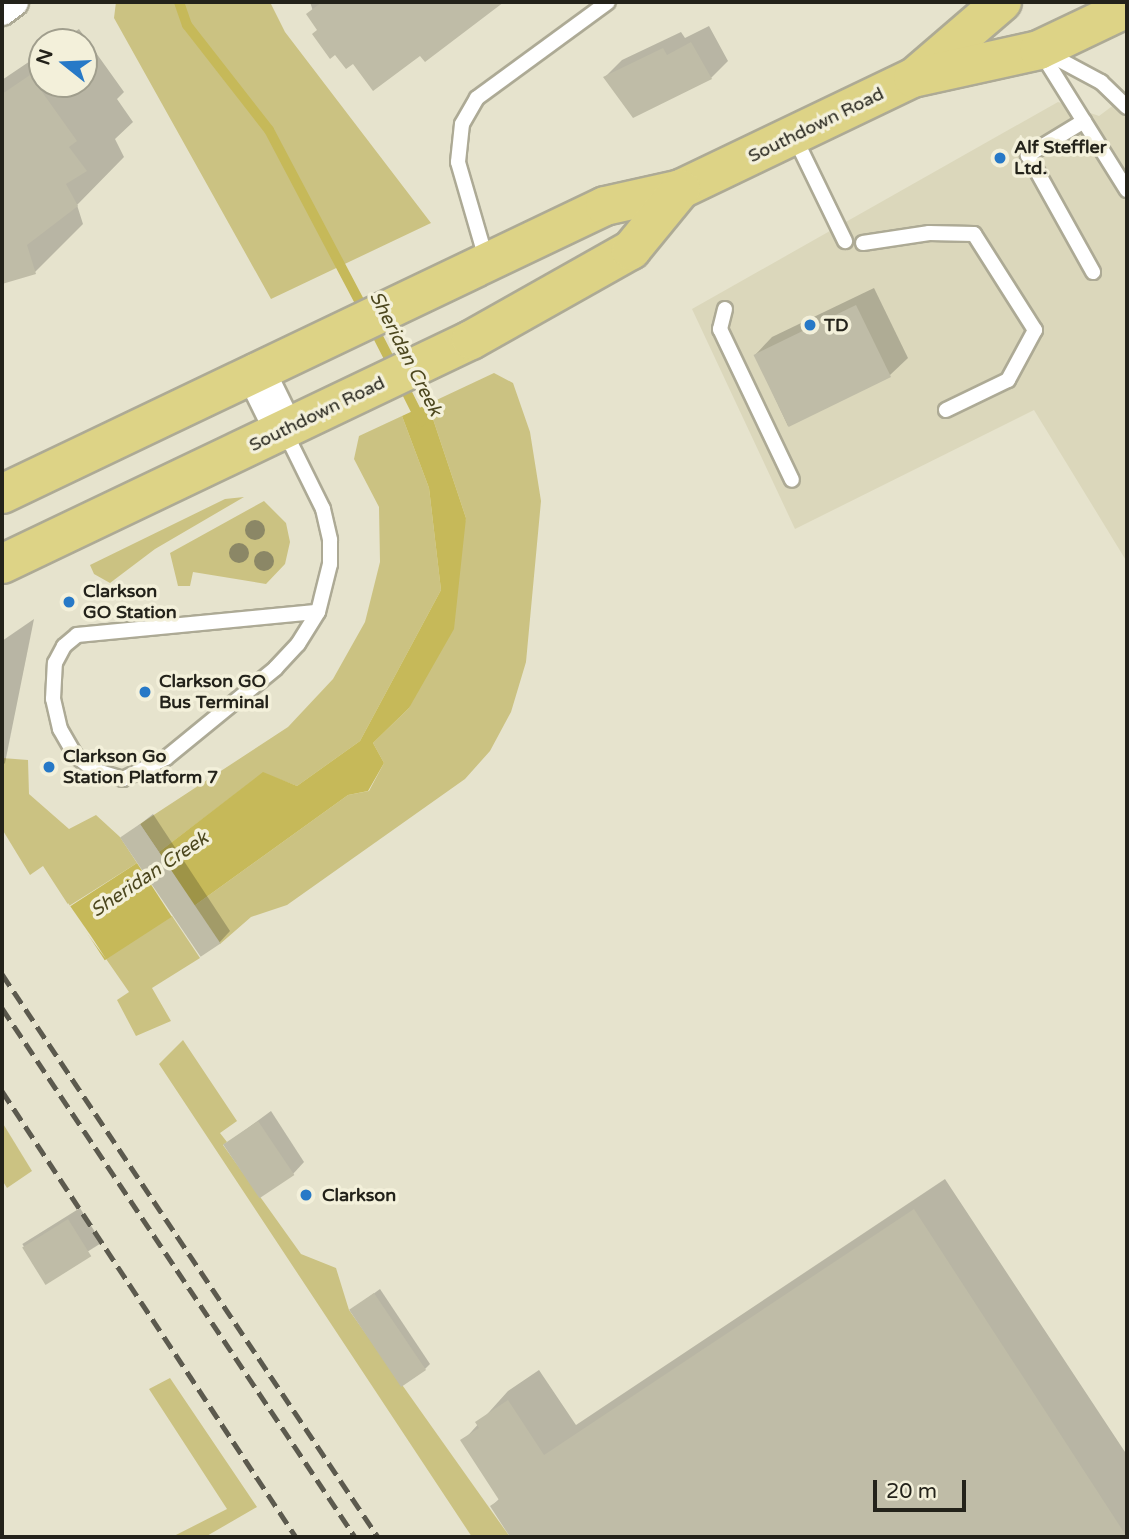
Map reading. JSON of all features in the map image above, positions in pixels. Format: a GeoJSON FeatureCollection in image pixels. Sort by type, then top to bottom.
{"type":"FeatureCollection","features":[{"type":"Feature","properties":{"kind":"main road","name":"Southdown Road"},"geometry":{"type":"LineString","coordinates":[[913,78],[1002,2]]}},
{"type":"Feature","properties":{"kind":"main road","name":"Southdown Road"},"geometry":{"type":"LineString","coordinates":[[2,494],[605,206],[681,189],[913,78],[1039,50],[1127,8]]}},
{"type":"Feature","properties":{"kind":"main road","name":"Southdown Road"},"geometry":{"type":"LineString","coordinates":[[2,564],[471,340],[631,250],[681,189]]}},
{"type":"Feature","properties":{"kind":"main road"},"geometry":{"type":"LineString","coordinates":[[256,373],[284,430]]}},
{"type":"Feature","properties":{"kind":"street"},"geometry":{"type":"LineString","coordinates":[[2,12],[14,2]]}},
{"type":"Feature","properties":{"kind":"lane"},"geometry":{"type":"LineString","coordinates":[[488,262],[458,162],[462,124],[477,98],[608,2]]}},
{"type":"Feature","properties":{"kind":"lane"},"geometry":{"type":"LineString","coordinates":[[1039,50],[1101,82],[1127,107]]}},
{"type":"Feature","properties":{"kind":"lane"},"geometry":{"type":"LineString","coordinates":[[1039,50],[1127,190]]}},
{"type":"Feature","properties":{"kind":"lane"},"geometry":{"type":"LineString","coordinates":[[1084,121],[1028,155],[1093,272]]}},
{"type":"Feature","properties":{"kind":"lane"},"geometry":{"type":"LineString","coordinates":[[794,136],[845,241]]}},
{"type":"Feature","properties":{"kind":"lane"},"geometry":{"type":"LineString","coordinates":[[863,243],[929,233],[974,233],[1035,330],[1008,380],[946,410]]}},
{"type":"Feature","properties":{"kind":"lane"},"geometry":{"type":"LineString","coordinates":[[725,309],[720,330],[792,480]]}},
{"type":"Feature","properties":{"kind":"lane"},"geometry":{"type":"LineString","coordinates":[[284,430],[323,509],[330,540],[330,564],[318,612],[276,668],[145,770],[123,779],[94,770],[75,755],[60,729],[53,699],[55,663],[64,646],[78,635],[318,612]]}},
{"type":"Feature","properties":{"kind":"shaded area"},"geometry":{"type":"Polygon","coordinates":[[[116,2],[270,2],[285,32],[431,223],[271,299],[114,18],[116,2]]]}},
{"type":"Feature","properties":{"kind":"shaded area"},"geometry":{"type":"Polygon","coordinates":[[[1127,95],[1127,562],[1034,410],[795,529],[692,309],[1058,102],[1099,116],[1127,95]]]}},
{"type":"Feature","properties":{"kind":"shaded area"},"geometry":{"type":"Polygon","coordinates":[[[494,373],[513,383],[530,432],[541,501],[526,662],[511,712],[490,751],[465,779],[287,905],[251,917],[220,944],[194,906],[348,795],[369,791],[384,763],[373,743],[409,708],[466,518],[428,404],[494,373]]]}},
{"type":"Feature","properties":{"kind":"shaded area"},"geometry":{"type":"Polygon","coordinates":[[[428,404],[466,518],[454,629],[409,708],[373,743],[384,763],[368,791],[348,795],[194,906],[159,852],[263,772],[297,786],[360,741],[441,590],[429,488],[402,416],[428,404]]]}},
{"type":"Feature","properties":{"kind":"shaded area"},"geometry":{"type":"Polygon","coordinates":[[[402,416],[429,488],[441,590],[360,741],[297,786],[263,773],[159,852],[140,824],[288,727],[333,679],[365,622],[380,562],[379,507],[354,459],[359,436],[402,416]]]}},
{"type":"Feature","properties":{"kind":"shaded area"},"geometry":{"type":"Polygon","coordinates":[[[244,497],[155,549],[110,583],[94,574],[90,565],[225,499],[244,497]]]}},
{"type":"Feature","properties":{"kind":"shaded area"},"geometry":{"type":"Polygon","coordinates":[[[264,501],[286,523],[290,542],[285,564],[266,584],[193,572],[190,586],[178,586],[170,553],[264,501]]]}},
{"type":"Feature","properties":{"kind":"shaded area"},"geometry":{"type":"Polygon","coordinates":[[[2,758],[28,760],[29,794],[69,829],[96,815],[120,837],[137,863],[69,906],[43,866],[30,875],[2,829],[2,758]]]}},
{"type":"Feature","properties":{"kind":"shaded area"},"geometry":{"type":"Polygon","coordinates":[[[137,863],[172,917],[105,960],[70,907],[137,863]]]}},
{"type":"Feature","properties":{"kind":"shaded area"},"geometry":{"type":"Polygon","coordinates":[[[172,916],[200,958],[152,988],[171,1021],[136,1036],[117,1000],[129,992],[104,956],[172,916]]]}},
{"type":"Feature","properties":{"kind":"shaded area"},"geometry":{"type":"Polygon","coordinates":[[[183,1040],[237,1121],[220,1133],[227,1142],[223,1145],[301,1254],[336,1268],[349,1310],[510,1537],[472,1537],[159,1064],[183,1040]]]}},
{"type":"Feature","properties":{"kind":"shaded area"},"geometry":{"type":"Polygon","coordinates":[[[2,1122],[32,1171],[7,1188],[2,1180],[2,1122]]]}},
{"type":"Feature","properties":{"kind":"shaded area"},"geometry":{"type":"Polygon","coordinates":[[[170,1378],[257,1507],[205,1537],[172,1537],[227,1509],[149,1389],[170,1378]]]}},
{"type":"Feature","properties":{"kind":"pier"},"geometry":{"type":"Polygon","coordinates":[[[68,903],[91,936],[106,959],[67,907],[68,903]]]}},
{"type":"Feature","properties":{"kind":"building"},"geometry":{"type":"Polygon","coordinates":[[[322,2],[504,2],[425,62],[420,56],[373,91],[353,64],[346,69],[335,55],[330,59],[312,34],[317,30],[306,14],[322,2]]]}},
{"type":"Feature","properties":{"kind":"building"},"geometry":{"type":"Polygon","coordinates":[[[691,42],[712,79],[633,118],[603,77],[663,48],[667,55],[691,42]]]}},
{"type":"Feature","properties":{"kind":"building"},"geometry":{"type":"Polygon","coordinates":[[[28,76],[28,98],[46,98],[77,141],[69,147],[87,171],[66,184],[78,206],[27,245],[36,274],[2,284],[2,94],[28,76]]]}},
{"type":"Feature","properties":{"kind":"building"},"geometry":{"type":"Polygon","coordinates":[[[856,305],[891,377],[789,427],[754,355],[856,305]]]}},
{"type":"Feature","properties":{"kind":"building"},"geometry":{"type":"Polygon","coordinates":[[[140,824],[221,943],[201,957],[120,837],[140,824]]]}},
{"type":"Feature","properties":{"kind":"building"},"geometry":{"type":"Polygon","coordinates":[[[258,1121],[294,1175],[260,1198],[223,1144],[258,1121]]]}},
{"type":"Feature","properties":{"kind":"building"},"geometry":{"type":"Polygon","coordinates":[[[914,1209],[1127,1537],[510,1537],[490,1506],[499,1500],[460,1440],[479,1428],[475,1422],[508,1400],[544,1455],[914,1209]]]}},
{"type":"Feature","properties":{"kind":"building"},"geometry":{"type":"Polygon","coordinates":[[[68,1219],[91,1256],[46,1285],[22,1248],[68,1219]]]}},
{"type":"Feature","properties":{"kind":"building"},"geometry":{"type":"Polygon","coordinates":[[[374,1293],[426,1370],[401,1387],[349,1310],[374,1293]]]}},
{"type":"Feature","properties":{"kind":"waterway","name":"Sheridan Creek"},"geometry":{"type":"LineString","coordinates":[[179,2],[187,25],[269,130],[365,312]]}},
{"type":"Feature","properties":{"kind":"waterway","name":"Sheridan Creek"},"geometry":{"type":"LineString","coordinates":[[372,325],[394,368]]}},
{"type":"Feature","properties":{"kind":"waterway","name":"Sheridan Creek"},"geometry":{"type":"LineString","coordinates":[[401,381],[421,421]]}},
{"type":"Feature","properties":{"kind":"railway"},"geometry":{"type":"LineString","coordinates":[[2,974],[378,1537]]}},
{"type":"Feature","properties":{"kind":"railway"},"geometry":{"type":"LineString","coordinates":[[2,1008],[355,1537]]}},
{"type":"Feature","properties":{"kind":"railway"},"geometry":{"type":"LineString","coordinates":[[2,1091],[296,1537]]}},
{"type":"Feature","properties":{"kind":"place","name":"Alf Steffler Ltd."},"geometry":{"type":"Point","coordinates":[1000,158]}},
{"type":"Feature","properties":{"kind":"place","name":"TD"},"geometry":{"type":"Point","coordinates":[810,325]}},
{"type":"Feature","properties":{"kind":"place","name":"Clarkson GO Station"},"geometry":{"type":"Point","coordinates":[69,602]}},
{"type":"Feature","properties":{"kind":"place","name":"Clarkson GO Bus Terminal"},"geometry":{"type":"Point","coordinates":[145,692]}},
{"type":"Feature","properties":{"kind":"place","name":"Clarkson Go Station Platform 7"},"geometry":{"type":"Point","coordinates":[49,767]}},
{"type":"Feature","properties":{"kind":"place","name":"Clarkson"},"geometry":{"type":"Point","coordinates":[306,1195]}}]}
